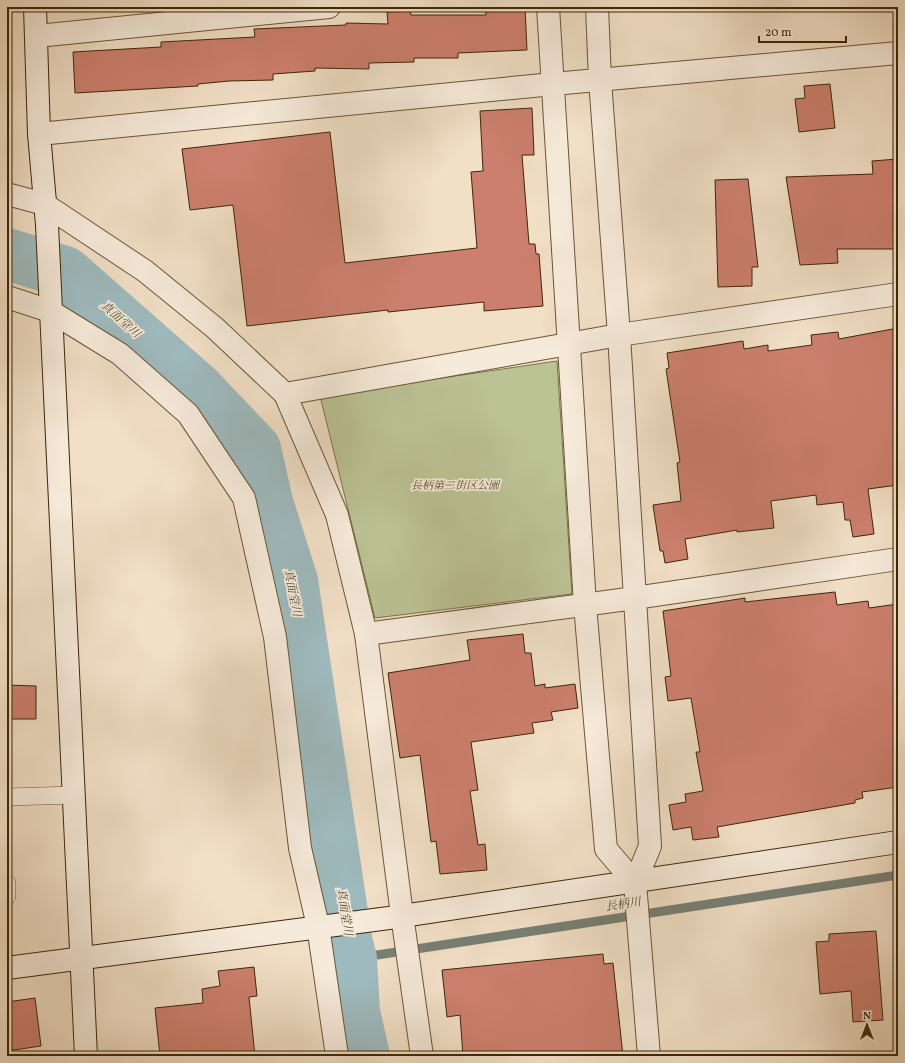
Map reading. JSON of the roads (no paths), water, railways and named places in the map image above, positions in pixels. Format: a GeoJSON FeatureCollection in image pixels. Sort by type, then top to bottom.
{"type":"FeatureCollection","features":[{"type":"Feature","properties":{"kind":"street"},"geometry":{"type":"LineString","coordinates":[[35,7],[39,134],[46,215],[83,958],[86,1056]]}},
{"type":"Feature","properties":{"kind":"street"},"geometry":{"type":"LineString","coordinates":[[36,36],[329,7]]}},
{"type":"Feature","properties":{"kind":"street"},"geometry":{"type":"LineString","coordinates":[[548,7],[585,605],[606,850],[635,883]]}},
{"type":"Feature","properties":{"kind":"street"},"geometry":{"type":"LineString","coordinates":[[597,7],[600,80],[619,335],[650,846],[635,883],[649,1056]]}},
{"type":"Feature","properties":{"kind":"street"},"geometry":{"type":"LineString","coordinates":[[39,134],[553,84],[898,53]]}},
{"type":"Feature","properties":{"kind":"street"},"geometry":{"type":"LineString","coordinates":[[7,194],[145,271],[215,328],[285,394],[337,515],[366,634],[395,916],[422,1056]]}},
{"type":"Feature","properties":{"kind":"street"},"geometry":{"type":"LineString","coordinates":[[285,394],[619,335],[898,294]]}},
{"type":"Feature","properties":{"kind":"street"},"geometry":{"type":"LineString","coordinates":[[7,297],[50,305],[120,354],[188,414],[244,498],[274,637],[300,848],[323,926],[337,1056]]}},
{"type":"Feature","properties":{"kind":"street"},"geometry":{"type":"LineString","coordinates":[[366,634],[635,598],[898,559]]}},
{"type":"Feature","properties":{"kind":"street"},"geometry":{"type":"LineString","coordinates":[[7,968],[635,883],[898,842]]}},
{"type":"Feature","properties":{"kind":"lane"},"geometry":{"type":"LineString","coordinates":[[7,798],[75,795]]}},
{"type":"Feature","properties":{"kind":"lane"},"geometry":{"type":"LineString","coordinates":[[7,883],[7,896]]}},
{"type":"Feature","properties":{"kind":"waterway","name":"真面堂川"},"geometry":{"type":"LineString","coordinates":[[7,254],[65,272],[197,388],[255,449],[267,502],[292,581],[346,939],[351,959],[354,1012],[364,1056]]}},
{"type":"Feature","properties":{"kind":"waterway","name":"長柄川"},"geometry":{"type":"LineString","coordinates":[[351,959],[898,875]]}},
{"type":"Feature","properties":{"kind":"park label","name":"長柄第二街区公園"},"geometry":{"type":"Point","coordinates":[455,486]}}]}
